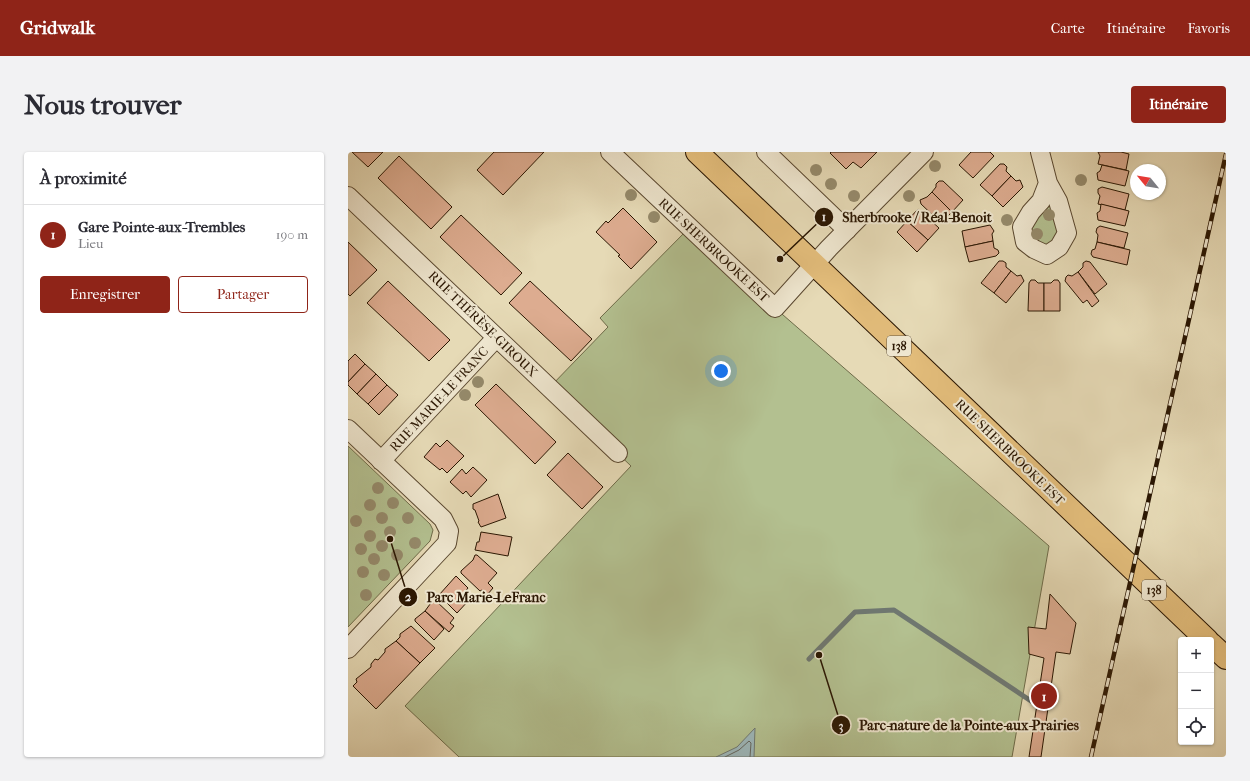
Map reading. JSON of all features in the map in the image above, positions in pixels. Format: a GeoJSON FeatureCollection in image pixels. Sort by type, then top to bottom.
{"type":"FeatureCollection","features":[{"type":"Feature","properties":{"kind":"main road","name":"RUE SHERBROOKE EST"},"geometry":{"type":"LineString","coordinates":[[697,152],[1204,637]]}},
{"type":"Feature","properties":{"kind":"main road"},"geometry":{"type":"LineString","coordinates":[[1214,647],[1226,658]]}},
{"type":"Feature","properties":{"kind":"street","name":"RUE SHERBROOKE EST"},"geometry":{"type":"LineString","coordinates":[[610,152],[775,308],[814,264]]}},
{"type":"Feature","properties":{"kind":"street"},"geometry":{"type":"LineString","coordinates":[[766,152],[847,230]]}},
{"type":"Feature","properties":{"kind":"street"},"geometry":{"type":"LineString","coordinates":[[814,264],[924,152]]}},
{"type":"Feature","properties":{"kind":"street"},"geometry":{"type":"LineString","coordinates":[[1040,152],[1048,182]]}},
{"type":"Feature","properties":{"kind":"street","name":"RUE THÉRÈSE-GIROUX"},"geometry":{"type":"LineString","coordinates":[[348,196],[618,453]]}},
{"type":"Feature","properties":{"kind":"street","name":"RUE MARIE-LE FRANC"},"geometry":{"type":"LineString","coordinates":[[381,461],[496,338]]}},
{"type":"Feature","properties":{"kind":"street","name":"RUE MARIE-LE FRANC"},"geometry":{"type":"LineString","coordinates":[[348,429],[443,519],[449,531],[447,543],[348,648]]}},
{"type":"Feature","properties":{"kind":"green space"},"geometry":{"type":"Polygon","coordinates":[[[1051,205],[1061,232],[1048,246],[1034,242],[1029,227],[1034,218],[1051,205]]]}},
{"type":"Feature","properties":{"kind":"green space"},"geometry":{"type":"Polygon","coordinates":[[[690,227],[775,308],[1049,546],[1012,757],[459,757],[405,706],[631,466],[549,388],[608,327],[600,318],[690,227]]]}},
{"type":"Feature","properties":{"kind":"green space"},"geometry":{"type":"Polygon","coordinates":[[[348,446],[430,524],[433,530],[430,541],[348,627],[348,446]]]}},
{"type":"Feature","properties":{"kind":"water"},"geometry":{"type":"Polygon","coordinates":[[[755,728],[754,757],[716,757],[737,747],[755,728]]]}},
{"type":"Feature","properties":{"kind":"building"},"geometry":{"type":"Polygon","coordinates":[[[352,152],[383,152],[368,167],[352,152]]]}},
{"type":"Feature","properties":{"kind":"building"},"geometry":{"type":"Polygon","coordinates":[[[494,152],[544,152],[503,195],[477,170],[494,152]]]}},
{"type":"Feature","properties":{"kind":"building"},"geometry":{"type":"Polygon","coordinates":[[[877,152],[861,168],[853,162],[846,169],[830,153],[877,152]]]}},
{"type":"Feature","properties":{"kind":"building"},"geometry":{"type":"Polygon","coordinates":[[[971,152],[990,152],[994,156],[973,178],[959,165],[971,152]]]}},
{"type":"Feature","properties":{"kind":"building"},"geometry":{"type":"Polygon","coordinates":[[[1098,152],[1121,152],[1129,154],[1126,170],[1098,164],[1100,156],[1098,152]]]}},
{"type":"Feature","properties":{"kind":"building"},"geometry":{"type":"Polygon","coordinates":[[[399,156],[452,207],[431,229],[378,178],[399,156]]]}},
{"type":"Feature","properties":{"kind":"building"},"geometry":{"type":"Polygon","coordinates":[[[1000,164],[1004,164],[1007,167],[1006,171],[1011,176],[992,196],[980,185],[1000,164]]]}},
{"type":"Feature","properties":{"kind":"building"},"geometry":{"type":"Polygon","coordinates":[[[1102,165],[1129,171],[1125,186],[1098,180],[1097,173],[1100,171],[1102,165]]]}},
{"type":"Feature","properties":{"kind":"building"},"geometry":{"type":"Polygon","coordinates":[[[1011,176],[1016,181],[1020,180],[1023,187],[1003,207],[992,196],[1011,176]]]}},
{"type":"Feature","properties":{"kind":"building"},"geometry":{"type":"Polygon","coordinates":[[[939,181],[943,181],[963,200],[952,212],[932,192],[939,181]]]}},
{"type":"Feature","properties":{"kind":"building"},"geometry":{"type":"Polygon","coordinates":[[[1102,187],[1129,194],[1125,210],[1098,204],[1100,196],[1098,189],[1102,187]]]}},
{"type":"Feature","properties":{"kind":"building"},"geometry":{"type":"Polygon","coordinates":[[[932,192],[952,212],[941,223],[921,204],[920,200],[927,197],[932,192]]]}},
{"type":"Feature","properties":{"kind":"building"},"geometry":{"type":"Polygon","coordinates":[[[1101,204],[1129,211],[1125,226],[1098,220],[1097,213],[1100,211],[1101,204]]]}},
{"type":"Feature","properties":{"kind":"building"},"geometry":{"type":"Polygon","coordinates":[[[623,208],[657,242],[631,269],[618,256],[620,255],[596,232],[606,221],[608,223],[623,208]]]}},
{"type":"Feature","properties":{"kind":"building"},"geometry":{"type":"Polygon","coordinates":[[[918,209],[939,228],[928,240],[907,221],[918,209]]]}},
{"type":"Feature","properties":{"kind":"building"},"geometry":{"type":"Polygon","coordinates":[[[461,215],[522,273],[501,295],[440,237],[461,215]]]}},
{"type":"Feature","properties":{"kind":"building"},"geometry":{"type":"Polygon","coordinates":[[[907,221],[928,240],[917,252],[897,232],[907,221]]]}},
{"type":"Feature","properties":{"kind":"building"},"geometry":{"type":"Polygon","coordinates":[[[990,225],[994,231],[992,234],[993,241],[965,247],[962,231],[990,225]]]}},
{"type":"Feature","properties":{"kind":"building"},"geometry":{"type":"Polygon","coordinates":[[[1100,226],[1128,233],[1124,248],[1097,242],[1098,235],[1096,232],[1097,228],[1100,226]]]}},
{"type":"Feature","properties":{"kind":"building"},"geometry":{"type":"Polygon","coordinates":[[[993,241],[994,248],[998,250],[999,253],[996,256],[969,262],[965,247],[993,241]]]}},
{"type":"Feature","properties":{"kind":"building"},"geometry":{"type":"Polygon","coordinates":[[[348,242],[377,270],[350,296],[348,294],[348,242]]]}},
{"type":"Feature","properties":{"kind":"building"},"geometry":{"type":"Polygon","coordinates":[[[1097,242],[1130,250],[1127,265],[1093,257],[1091,254],[1092,250],[1095,249],[1097,242]]]}},
{"type":"Feature","properties":{"kind":"building"},"geometry":{"type":"Polygon","coordinates":[[[999,261],[1006,263],[1006,267],[1011,271],[994,293],[981,283],[999,261]]]}},
{"type":"Feature","properties":{"kind":"building"},"geometry":{"type":"Polygon","coordinates":[[[1086,261],[1090,262],[1107,284],[1095,294],[1078,272],[1083,267],[1083,263],[1086,261]]]}},
{"type":"Feature","properties":{"kind":"building"},"geometry":{"type":"Polygon","coordinates":[[[1011,271],[1017,276],[1021,275],[1024,281],[1006,303],[994,293],[1011,271]]]}},
{"type":"Feature","properties":{"kind":"building"},"geometry":{"type":"Polygon","coordinates":[[[1078,272],[1099,301],[1092,307],[1087,300],[1083,303],[1065,281],[1068,275],[1072,276],[1078,272]]]}},
{"type":"Feature","properties":{"kind":"building"},"geometry":{"type":"Polygon","coordinates":[[[1031,280],[1035,280],[1038,283],[1044,283],[1044,311],[1028,311],[1029,283],[1031,280]]]}},
{"type":"Feature","properties":{"kind":"building"},"geometry":{"type":"Polygon","coordinates":[[[1054,280],[1058,280],[1060,283],[1060,311],[1044,311],[1044,283],[1051,283],[1054,280]]]}},
{"type":"Feature","properties":{"kind":"building"},"geometry":{"type":"Polygon","coordinates":[[[388,281],[450,340],[429,361],[367,303],[388,281]]]}},
{"type":"Feature","properties":{"kind":"building"},"geometry":{"type":"Polygon","coordinates":[[[530,281],[592,339],[571,361],[509,303],[530,281]]]}},
{"type":"Feature","properties":{"kind":"building"},"geometry":{"type":"Polygon","coordinates":[[[355,354],[365,364],[348,382],[348,361],[355,354]]]}},
{"type":"Feature","properties":{"kind":"building"},"geometry":{"type":"Polygon","coordinates":[[[365,364],[376,374],[357,394],[348,385],[348,382],[365,364]]]}},
{"type":"Feature","properties":{"kind":"building"},"geometry":{"type":"Polygon","coordinates":[[[376,374],[387,385],[368,404],[357,394],[376,374]]]}},
{"type":"Feature","properties":{"kind":"building"},"geometry":{"type":"Polygon","coordinates":[[[496,384],[556,442],[535,464],[475,405],[496,384]]]}},
{"type":"Feature","properties":{"kind":"building"},"geometry":{"type":"Polygon","coordinates":[[[387,385],[398,395],[379,415],[368,404],[387,385]]]}},
{"type":"Feature","properties":{"kind":"building"},"geometry":{"type":"Polygon","coordinates":[[[447,440],[464,456],[447,473],[442,468],[440,470],[424,457],[436,443],[440,447],[447,440]]]}},
{"type":"Feature","properties":{"kind":"building"},"geometry":{"type":"Polygon","coordinates":[[[568,453],[603,487],[582,509],[547,475],[568,453]]]}},
{"type":"Feature","properties":{"kind":"building"},"geometry":{"type":"Polygon","coordinates":[[[473,467],[487,480],[471,497],[466,491],[463,494],[450,482],[462,469],[466,474],[473,467]]]}},
{"type":"Feature","properties":{"kind":"building"},"geometry":{"type":"Polygon","coordinates":[[[498,494],[506,518],[481,527],[475,510],[473,509],[473,504],[498,494]]]}},
{"type":"Feature","properties":{"kind":"building"},"geometry":{"type":"Polygon","coordinates":[[[481,532],[512,537],[508,556],[475,550],[477,542],[479,542],[481,532]]]}},
{"type":"Feature","properties":{"kind":"building"},"geometry":{"type":"Polygon","coordinates":[[[475,555],[477,555],[497,573],[488,583],[493,588],[487,595],[482,590],[480,591],[461,573],[461,571],[473,560],[475,555]]]}},
{"type":"Feature","properties":{"kind":"building"},"geometry":{"type":"Polygon","coordinates":[[[456,576],[468,588],[464,593],[470,599],[457,613],[439,595],[456,576]]]}},
{"type":"Feature","properties":{"kind":"building"},"geometry":{"type":"Polygon","coordinates":[[[1050,594],[1076,623],[1070,654],[1056,652],[1041,757],[1029,757],[1044,658],[1029,654],[1028,627],[1046,629],[1050,594]]]}},
{"type":"Feature","properties":{"kind":"building"},"geometry":{"type":"Polygon","coordinates":[[[433,600],[435,600],[454,618],[450,623],[454,626],[449,632],[425,611],[433,600]]]}},
{"type":"Feature","properties":{"kind":"building"},"geometry":{"type":"Polygon","coordinates":[[[425,611],[444,629],[434,640],[415,621],[415,619],[425,611]]]}},
{"type":"Feature","properties":{"kind":"building"},"geometry":{"type":"Polygon","coordinates":[[[411,626],[435,648],[420,663],[396,641],[400,637],[400,634],[411,626]]]}},
{"type":"Feature","properties":{"kind":"building"},"geometry":{"type":"Polygon","coordinates":[[[396,641],[420,663],[376,709],[353,686],[357,682],[356,679],[371,667],[371,664],[375,659],[378,660],[385,652],[385,649],[396,641]]]}},
{"type":"Feature","properties":{"kind":"waterway"},"geometry":{"type":"LineString","coordinates":[[809,659],[855,612],[894,610],[1031,701]]}},
{"type":"Feature","properties":{"kind":"railway"},"geometry":{"type":"LineString","coordinates":[[1091,757],[1226,154]]}},
{"type":"Feature","properties":{"kind":"place","name":"Sherbrooke / Réal-Benoit"},"geometry":{"type":"Point","coordinates":[780,259]}},
{"type":"Feature","properties":{"kind":"place","name":"Parc Marie-LeFranc"},"geometry":{"type":"Point","coordinates":[390,539]}},
{"type":"Feature","properties":{"kind":"place","name":"Parc-nature de la Pointe-aux-Prairies"},"geometry":{"type":"Point","coordinates":[819,655]}},
{"type":"Feature","properties":{"kind":"place","name":"Gare Pointe-aux-Trembles"},"geometry":{"type":"Point","coordinates":[1044,696]}}]}
